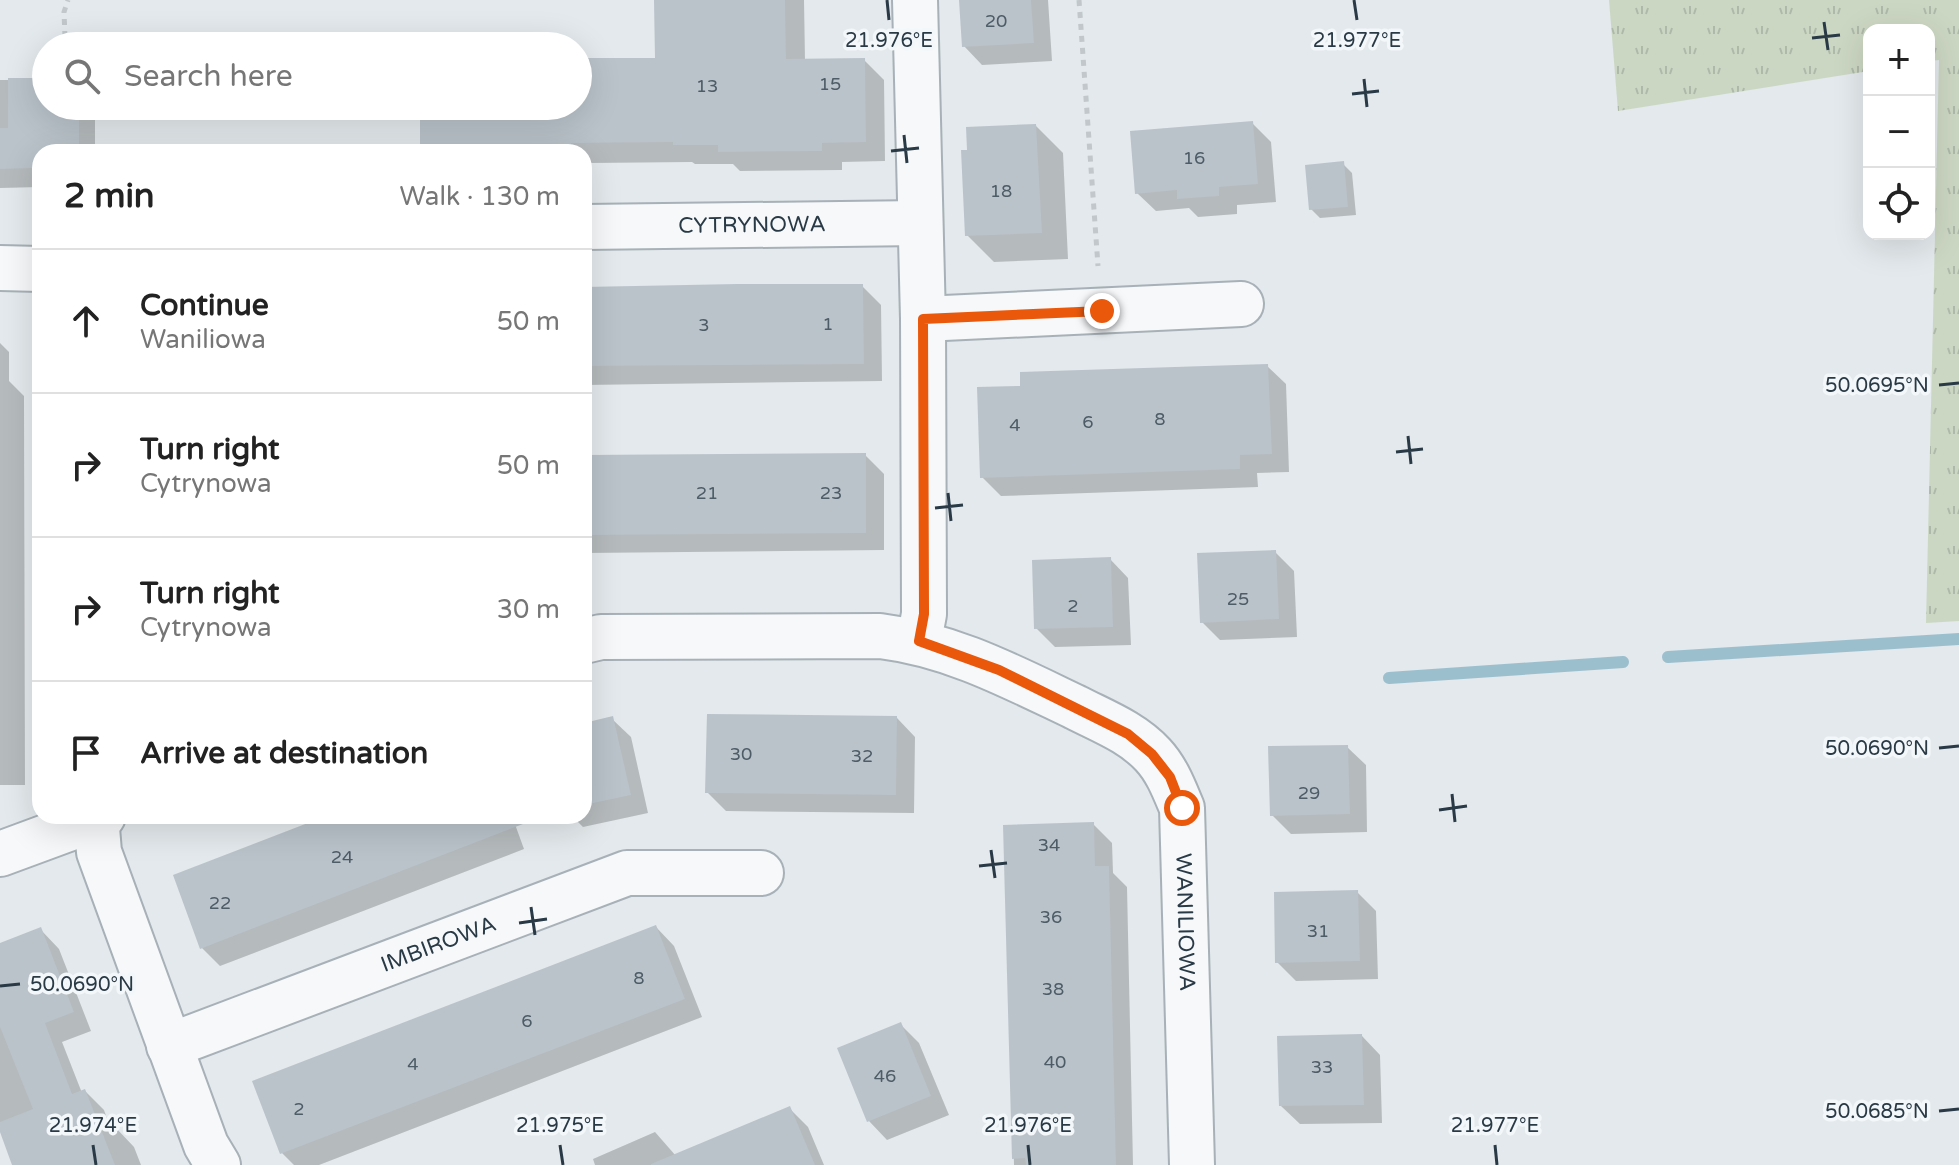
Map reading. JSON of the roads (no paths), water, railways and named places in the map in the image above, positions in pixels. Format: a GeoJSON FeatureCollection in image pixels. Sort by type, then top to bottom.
{"type":"FeatureCollection","features":[{"type":"Feature","properties":{"kind":"street"},"geometry":{"type":"LineString","coordinates":[[915,0],[923,319],[924,614],[919,641]]}},
{"type":"Feature","properties":{"kind":"street","name":"CYTRYNOWA"},"geometry":{"type":"LineString","coordinates":[[592,227],[920,223]]}},
{"type":"Feature","properties":{"kind":"street"},"geometry":{"type":"LineString","coordinates":[[0,268],[32,269]]}},
{"type":"Feature","properties":{"kind":"street"},"geometry":{"type":"LineString","coordinates":[[923,319],[1241,304]]}},
{"type":"Feature","properties":{"kind":"street","name":"WANILIOWA"},"geometry":{"type":"LineString","coordinates":[[592,640],[615,637],[880,636],[919,641],[999,670],[1128,734],[1152,754],[1170,777],[1182,808],[1192,1165]]}},
{"type":"Feature","properties":{"kind":"street"},"geometry":{"type":"LineString","coordinates":[[0,854],[79,824]]}},
{"type":"Feature","properties":{"kind":"street"},"geometry":{"type":"LineString","coordinates":[[98,824],[99,852],[206,1145],[218,1165]]}},
{"type":"Feature","properties":{"kind":"street","name":"IMBIROWA"},"geometry":{"type":"LineString","coordinates":[[169,1046],[627,873],[761,873]]}},
{"type":"Feature","properties":{"kind":"waterway"},"geometry":{"type":"LineString","coordinates":[[1668,657],[1959,639]]}},
{"type":"Feature","properties":{"kind":"waterway"},"geometry":{"type":"LineString","coordinates":[[1389,678],[1623,662]]}}]}
